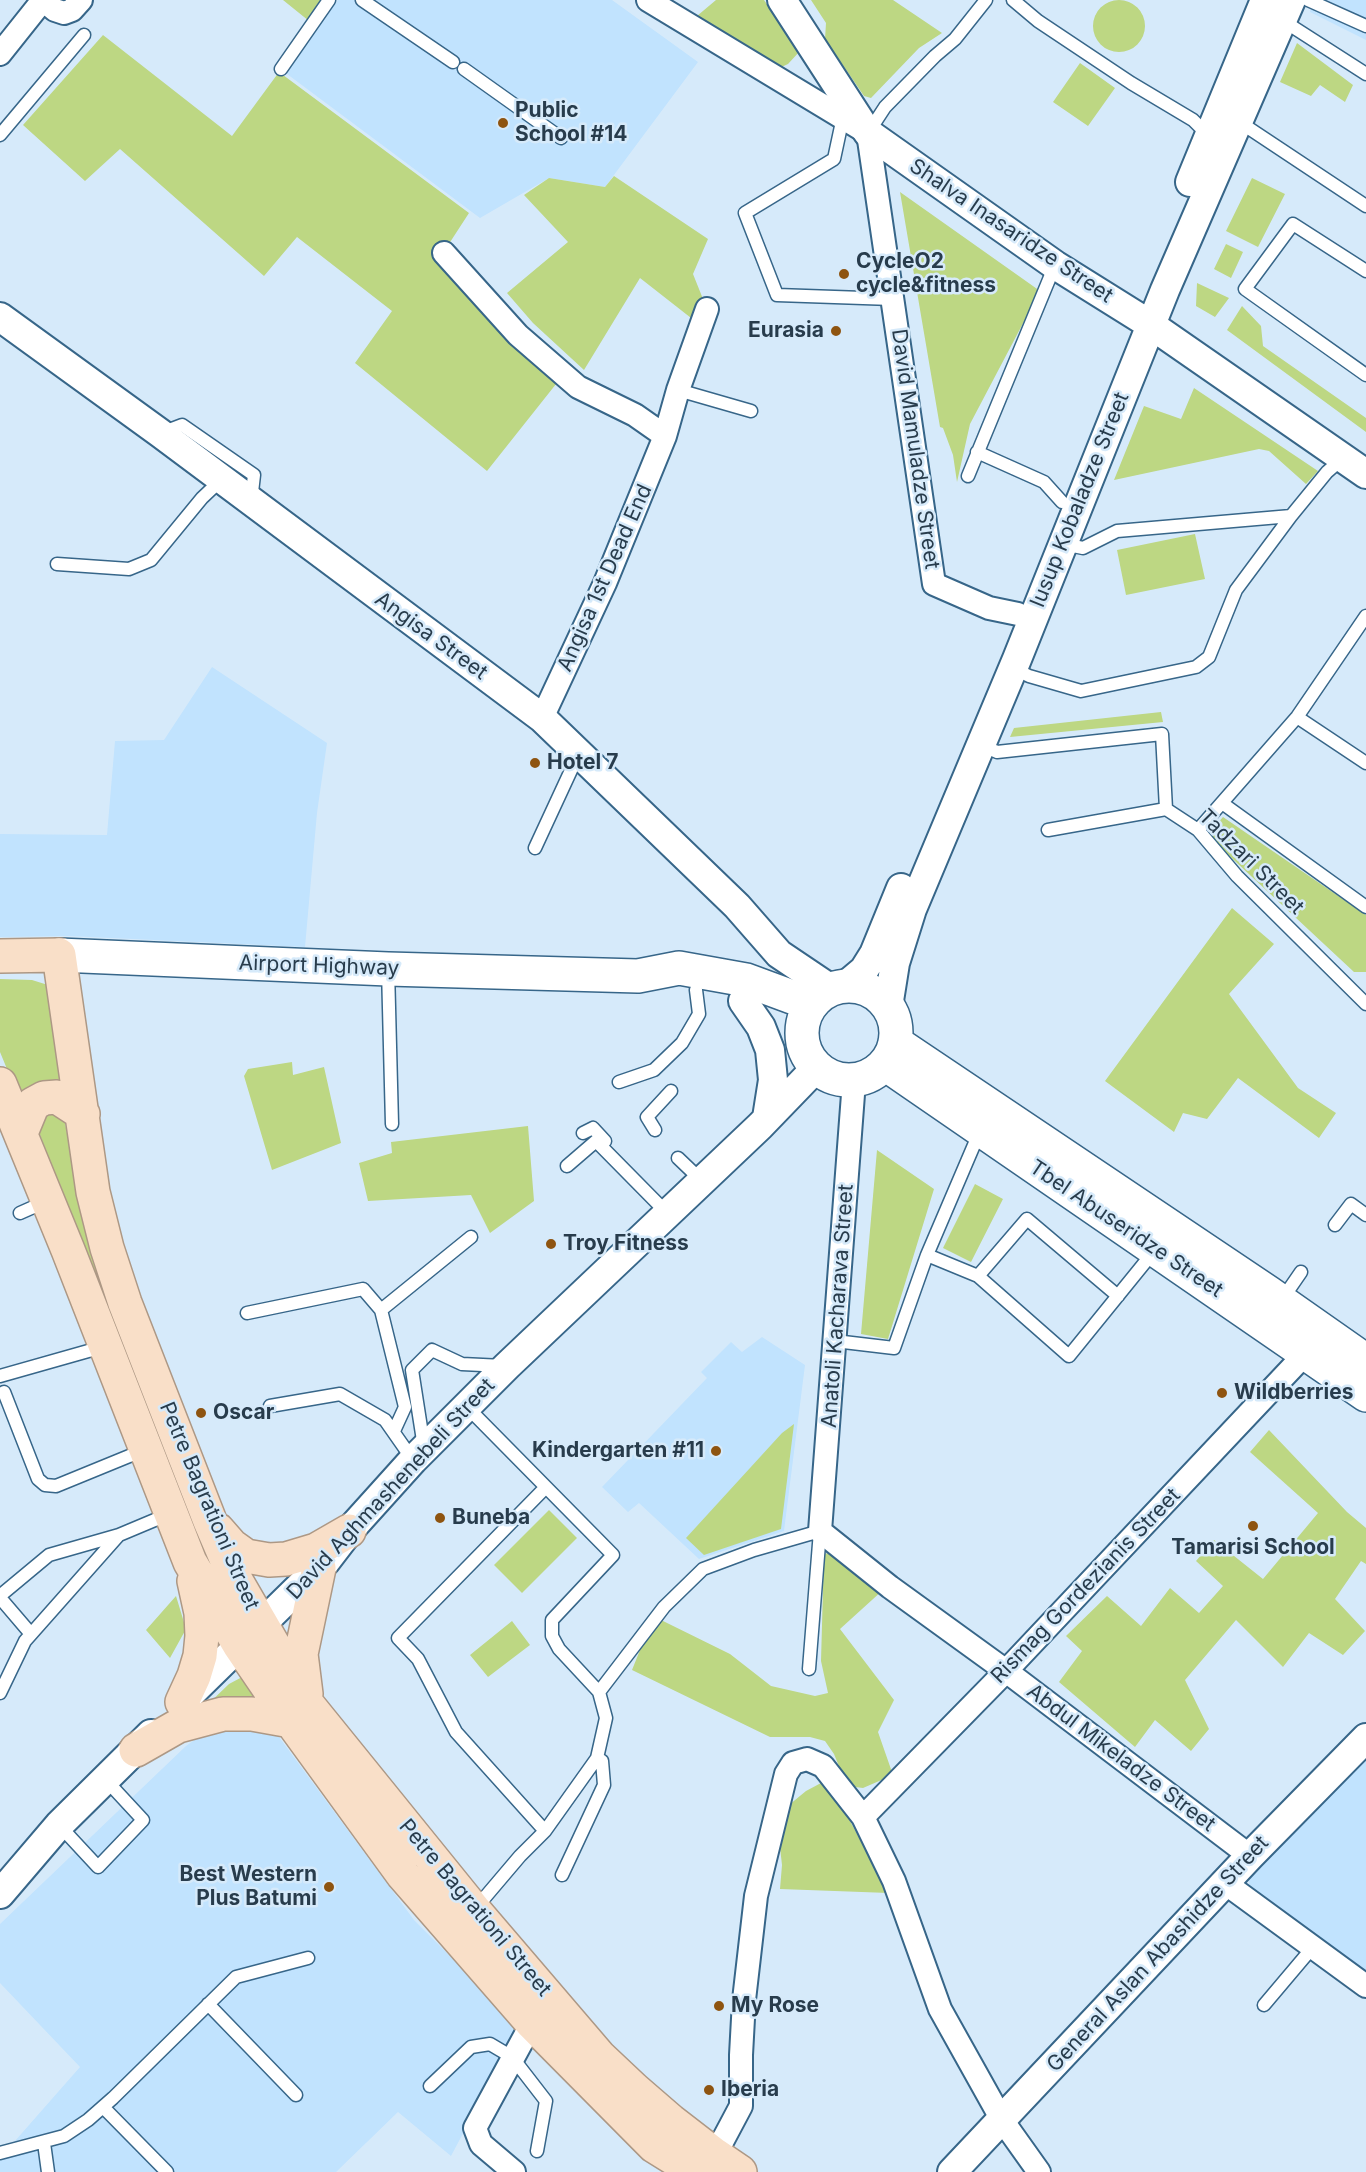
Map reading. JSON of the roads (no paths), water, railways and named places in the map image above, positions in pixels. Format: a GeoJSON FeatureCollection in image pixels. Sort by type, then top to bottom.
{"type":"FeatureCollection","features":[{"type":"Feature","properties":{"kind":"main road","name":"Airport Highway"},"geometry":{"type":"LineString","coordinates":[[0,956],[59,955],[388,969],[638,976],[679,968],[746,980],[822,1001]]}},
{"type":"Feature","properties":{"kind":"main road","name":"Petre Bagrationi Street"},"geometry":{"type":"LineString","coordinates":[[59,955],[93,1192],[107,1248],[125,1303],[234,1577],[251,1636]]}},
{"type":"Feature","properties":{"kind":"main road","name":"Airport Highway"},"geometry":{"type":"LineString","coordinates":[[638,976],[677,988],[743,1001],[822,1001]]}},
{"type":"Feature","properties":{"kind":"main road"},"geometry":{"type":"LineString","coordinates":[[857,987],[876,994],[888,1007],[893,1017],[890,1053],[871,1076],[854,1081],[831,1078],[816,1068],[806,1056],[801,1040],[822,1001],[857,987]]}},
{"type":"Feature","properties":{"kind":"main road","name":"Tbel Abuseridze Street"},"geometry":{"type":"LineString","coordinates":[[890,1053],[981,1130],[1366,1395]]}},
{"type":"Feature","properties":{"kind":"main road","name":"Tbel Abuseridze Street"},"geometry":{"type":"LineString","coordinates":[[890,1053],[1281,1301],[1366,1361]]}},
{"type":"Feature","properties":{"kind":"main road","name":"Petre Bagrationi Street"},"geometry":{"type":"LineString","coordinates":[[0,1084],[21,1133],[34,1207],[106,1346],[190,1562],[251,1636],[403,1875],[532,2023],[654,2146],[717,2166]]}},
{"type":"Feature","properties":{"kind":"main road"},"geometry":{"type":"LineString","coordinates":[[21,1133],[33,1104],[44,1098],[57,1097],[83,1114]]}},
{"type":"Feature","properties":{"kind":"main road"},"geometry":{"type":"LineString","coordinates":[[210,1521],[232,1546],[246,1556],[269,1560],[286,1559],[316,1550],[349,1531]]}},
{"type":"Feature","properties":{"kind":"main road"},"geometry":{"type":"LineString","coordinates":[[183,1702],[200,1656],[202,1636],[201,1612],[190,1562]]}},
{"type":"Feature","properties":{"kind":"main road"},"geometry":{"type":"LineString","coordinates":[[136,1750],[178,1726],[223,1714],[300,1713],[303,1678],[301,1654],[319,1568]]}},
{"type":"Feature","properties":{"kind":"main road","name":"Petre Bagrationi Street"},"geometry":{"type":"LineString","coordinates":[[300,1713],[599,2056],[717,2166]]}},
{"type":"Feature","properties":{"kind":"street"},"geometry":{"type":"LineString","coordinates":[[0,54],[43,0],[55,10],[64,13],[72,10],[81,0]]}},
{"type":"Feature","properties":{"kind":"street","name":"Shalva Inasaridze Street"},"geometry":{"type":"LineString","coordinates":[[648,0],[868,133],[1055,265],[1143,320],[1366,474]]}},
{"type":"Feature","properties":{"kind":"street","name":"David Mamuladze Street"},"geometry":{"type":"LineString","coordinates":[[782,0],[868,133],[934,584],[988,608],[1018,614]]}},
{"type":"Feature","properties":{"kind":"street","name":"Iusup Kobaladze Street"},"geometry":{"type":"LineString","coordinates":[[888,1007],[895,963],[912,909],[1063,544],[1209,136],[1279,7]]}},
{"type":"Feature","properties":{"kind":"street","name":"Iusup Kobaladze Street"},"geometry":{"type":"LineString","coordinates":[[822,1001],[864,970],[874,954],[1018,614],[1062,502],[1143,320],[1238,122],[1279,7]]}},
{"type":"Feature","properties":{"kind":"street"},"geometry":{"type":"LineString","coordinates":[[444,253],[518,334],[578,387],[634,416],[665,436]]}},
{"type":"Feature","properties":{"kind":"street","name":"Angisa 1st Dead End"},"geometry":{"type":"LineString","coordinates":[[542,718],[605,583],[665,436],[678,390],[707,309]]}},
{"type":"Feature","properties":{"kind":"street","name":"Angisa Street"},"geometry":{"type":"LineString","coordinates":[[0,317],[160,433],[542,718],[737,906],[822,1001]]}},
{"type":"Feature","properties":{"kind":"street"},"geometry":{"type":"LineString","coordinates":[[743,1001],[761,1027],[770,1050],[773,1080],[767,1118]]}},
{"type":"Feature","properties":{"kind":"street","name":"David Aghmashenebeli Street"},"geometry":{"type":"LineString","coordinates":[[0,1893],[59,1825],[319,1568],[349,1531],[419,1454],[816,1068]]}},
{"type":"Feature","properties":{"kind":"street","name":"Anatoli Kacharava Street"},"geometry":{"type":"LineString","coordinates":[[820,1531],[854,1081]]}},
{"type":"Feature","properties":{"kind":"street","name":"Rismag Gordezianis Street"},"geometry":{"type":"LineString","coordinates":[[863,1816],[1006,1671],[1306,1353]]}},
{"type":"Feature","properties":{"kind":"street","name":"Abdul Mikeladze Street"},"geometry":{"type":"LineString","coordinates":[[820,1531],[890,1587],[1006,1671],[1250,1856]]}},
{"type":"Feature","properties":{"kind":"street","name":"General Aslan Abashidze Street"},"geometry":{"type":"LineString","coordinates":[[952,2172],[1250,1856],[1366,1738]]}},
{"type":"Feature","properties":{"kind":"street"},"geometry":{"type":"LineString","coordinates":[[717,2166],[741,2106],[744,2000],[756,1896],[786,1774],[793,1763],[807,1759],[823,1766],[863,1816],[894,1881],[940,2009],[1002,2120],[1039,2172]]}},
{"type":"Feature","properties":{"kind":"street"},"geometry":{"type":"LineString","coordinates":[[1225,1883],[1366,1986]]}},
{"type":"Feature","properties":{"kind":"street"},"geometry":{"type":"LineString","coordinates":[[514,2172],[481,2144],[475,2128],[532,2023]]}},
{"type":"Feature","properties":{"kind":"lane"},"geometry":{"type":"LineString","coordinates":[[281,69],[330,0]]}},
{"type":"Feature","properties":{"kind":"lane"},"geometry":{"type":"LineString","coordinates":[[362,0],[561,138]]}},
{"type":"Feature","properties":{"kind":"lane"},"geometry":{"type":"LineString","coordinates":[[868,133],[885,107],[955,39],[986,0]]}},
{"type":"Feature","properties":{"kind":"lane"},"geometry":{"type":"LineString","coordinates":[[1013,0],[1038,21],[1192,120],[1209,136]]}},
{"type":"Feature","properties":{"kind":"lane"},"geometry":{"type":"LineString","coordinates":[[1308,0],[1366,26]]}},
{"type":"Feature","properties":{"kind":"lane"},"geometry":{"type":"LineString","coordinates":[[1327,0],[1366,19]]}},
{"type":"Feature","properties":{"kind":"lane"},"geometry":{"type":"LineString","coordinates":[[1279,7],[1366,74]]}},
{"type":"Feature","properties":{"kind":"lane"},"geometry":{"type":"LineString","coordinates":[[0,135],[84,35]]}},
{"type":"Feature","properties":{"kind":"lane"},"geometry":{"type":"LineString","coordinates":[[843,117],[834,159],[745,213],[777,296],[892,299]]}},
{"type":"Feature","properties":{"kind":"lane"},"geometry":{"type":"LineString","coordinates":[[1238,122],[1366,206]]}},
{"type":"Feature","properties":{"kind":"lane"},"geometry":{"type":"LineString","coordinates":[[1366,271],[1293,224],[1245,289],[1366,375]]}},
{"type":"Feature","properties":{"kind":"lane"},"geometry":{"type":"LineString","coordinates":[[968,476],[1055,265]]}},
{"type":"Feature","properties":{"kind":"lane"},"geometry":{"type":"LineString","coordinates":[[678,390],[751,411]]}},
{"type":"Feature","properties":{"kind":"lane"},"geometry":{"type":"LineString","coordinates":[[160,433],[182,425],[254,475],[251,503]]}},
{"type":"Feature","properties":{"kind":"lane"},"geometry":{"type":"LineString","coordinates":[[977,452],[1044,482],[1062,502]]}},
{"type":"Feature","properties":{"kind":"lane"},"geometry":{"type":"LineString","coordinates":[[1013,668],[1029,676],[1081,691],[1196,668],[1209,657],[1214,648],[1236,590],[1291,516],[1327,472],[1343,458]]}},
{"type":"Feature","properties":{"kind":"lane"},"geometry":{"type":"LineString","coordinates":[[57,564],[129,569],[151,560],[202,498],[221,480]]}},
{"type":"Feature","properties":{"kind":"lane"},"geometry":{"type":"LineString","coordinates":[[1063,544],[1083,548],[1117,531],[1291,516]]}},
{"type":"Feature","properties":{"kind":"lane"},"geometry":{"type":"LineString","coordinates":[[1198,830],[1297,717],[1366,616]]}},
{"type":"Feature","properties":{"kind":"lane"},"geometry":{"type":"LineString","coordinates":[[1297,717],[1366,763]]}},
{"type":"Feature","properties":{"kind":"lane"},"geometry":{"type":"LineString","coordinates":[[981,745],[997,752],[1162,734],[1166,809]]}},
{"type":"Feature","properties":{"kind":"lane"},"geometry":{"type":"LineString","coordinates":[[535,848],[579,752]]}},
{"type":"Feature","properties":{"kind":"lane"},"geometry":{"type":"LineString","coordinates":[[1222,803],[1366,907]]}},
{"type":"Feature","properties":{"kind":"lane","name":"Tadzari Street"},"geometry":{"type":"LineString","coordinates":[[1048,830],[1166,809],[1198,830],[1237,876],[1366,1004]]}},
{"type":"Feature","properties":{"kind":"lane"},"geometry":{"type":"LineString","coordinates":[[388,969],[392,1124]]}},
{"type":"Feature","properties":{"kind":"lane"},"geometry":{"type":"LineString","coordinates":[[619,1082],[654,1070],[682,1042],[699,1014],[696,990]]}},
{"type":"Feature","properties":{"kind":"lane"},"geometry":{"type":"LineString","coordinates":[[655,1130],[647,1117],[672,1091]]}},
{"type":"Feature","properties":{"kind":"lane"},"geometry":{"type":"LineString","coordinates":[[583,1133],[593,1128],[605,1141]]}},
{"type":"Feature","properties":{"kind":"lane"},"geometry":{"type":"LineString","coordinates":[[835,1341],[894,1348],[927,1255],[981,1130]]}},
{"type":"Feature","properties":{"kind":"lane"},"geometry":{"type":"LineString","coordinates":[[567,1166],[596,1141],[670,1211]]}},
{"type":"Feature","properties":{"kind":"lane"},"geometry":{"type":"LineString","coordinates":[[678,1158],[702,1181]]}},
{"type":"Feature","properties":{"kind":"lane"},"geometry":{"type":"LineString","coordinates":[[647,1189],[670,1211]]}},
{"type":"Feature","properties":{"kind":"lane"},"geometry":{"type":"LineString","coordinates":[[1335,1225],[1351,1204],[1366,1215]]}},
{"type":"Feature","properties":{"kind":"lane"},"geometry":{"type":"LineString","coordinates":[[978,1276],[1027,1219],[1118,1296]]}},
{"type":"Feature","properties":{"kind":"lane"},"geometry":{"type":"LineString","coordinates":[[381,1310],[471,1237]]}},
{"type":"Feature","properties":{"kind":"lane"},"geometry":{"type":"LineString","coordinates":[[927,1255],[978,1276],[1070,1356],[1155,1249]]}},
{"type":"Feature","properties":{"kind":"lane"},"geometry":{"type":"LineString","coordinates":[[1281,1301],[1301,1272]]}},
{"type":"Feature","properties":{"kind":"lane"},"geometry":{"type":"LineString","coordinates":[[247,1313],[363,1289],[381,1310],[405,1407],[394,1431]]}},
{"type":"Feature","properties":{"kind":"lane"},"geometry":{"type":"LineString","coordinates":[[0,1376],[106,1346]]}},
{"type":"Feature","properties":{"kind":"lane"},"geometry":{"type":"LineString","coordinates":[[419,1454],[412,1370],[432,1350],[462,1364],[507,1366]]}},
{"type":"Feature","properties":{"kind":"lane"},"geometry":{"type":"LineString","coordinates":[[4,1392],[38,1479],[45,1485],[56,1486],[145,1450]]}},
{"type":"Feature","properties":{"kind":"lane"},"geometry":{"type":"LineString","coordinates":[[270,1406],[340,1394],[385,1420],[419,1454]]}},
{"type":"Feature","properties":{"kind":"lane"},"geometry":{"type":"LineString","coordinates":[[467,1407],[544,1488],[613,1555],[552,1620],[552,1636],[559,1649],[599,1692],[606,1719],[597,1758],[545,1831],[520,1856],[474,1910]]}},
{"type":"Feature","properties":{"kind":"lane"},"geometry":{"type":"LineString","coordinates":[[544,1488],[398,1638],[418,1659],[456,1732],[545,1831]]}},
{"type":"Feature","properties":{"kind":"lane"},"geometry":{"type":"LineString","coordinates":[[31,1634],[1,1599],[1,1595],[49,1555],[119,1535],[170,1513]]}},
{"type":"Feature","properties":{"kind":"lane"},"geometry":{"type":"LineString","coordinates":[[599,1692],[664,1607],[703,1569],[754,1550],[820,1531],[809,1669]]}},
{"type":"Feature","properties":{"kind":"lane"},"geometry":{"type":"LineString","coordinates":[[0,1693],[25,1641],[119,1535]]}},
{"type":"Feature","properties":{"kind":"lane"},"geometry":{"type":"LineString","coordinates":[[562,1875],[604,1785],[602,1761],[597,1758]]}},
{"type":"Feature","properties":{"kind":"lane"},"geometry":{"type":"LineString","coordinates":[[59,1825],[98,1867],[143,1820],[105,1779]]}},
{"type":"Feature","properties":{"kind":"lane"},"geometry":{"type":"LineString","coordinates":[[1264,2005],[1313,1947]]}},
{"type":"Feature","properties":{"kind":"lane"},"geometry":{"type":"LineString","coordinates":[[0,2153],[64,2136],[103,2107],[236,1977],[308,1958]]}},
{"type":"Feature","properties":{"kind":"lane"},"geometry":{"type":"LineString","coordinates":[[208,2004],[296,2094]]}},
{"type":"Feature","properties":{"kind":"lane"},"geometry":{"type":"LineString","coordinates":[[430,2086],[471,2047],[490,2044],[512,2057],[546,2101],[537,2151]]}},
{"type":"Feature","properties":{"kind":"lane"},"geometry":{"type":"LineString","coordinates":[[103,2107],[167,2172]]}},
{"type":"Feature","properties":{"kind":"lane"},"geometry":{"type":"LineString","coordinates":[[44,2143],[48,2172]]}},
{"type":"Feature","properties":{"kind":"place","name":"Public School #14"},"geometry":{"type":"Point","coordinates":[503,123]}},
{"type":"Feature","properties":{"kind":"place","name":"CycleO2 cycle&fitness"},"geometry":{"type":"Point","coordinates":[844,274]}},
{"type":"Feature","properties":{"kind":"place","name":"Eurasia"},"geometry":{"type":"Point","coordinates":[836,331]}},
{"type":"Feature","properties":{"kind":"place","name":"Hotel 7"},"geometry":{"type":"Point","coordinates":[535,763]}},
{"type":"Feature","properties":{"kind":"place","name":"Troy Fitness"},"geometry":{"type":"Point","coordinates":[551,1244]}},
{"type":"Feature","properties":{"kind":"place","name":"Wildberries"},"geometry":{"type":"Point","coordinates":[1222,1393]}},
{"type":"Feature","properties":{"kind":"place","name":"Oscar"},"geometry":{"type":"Point","coordinates":[201,1413]}},
{"type":"Feature","properties":{"kind":"place","name":"Kindergarten #11"},"geometry":{"type":"Point","coordinates":[716,1451]}},
{"type":"Feature","properties":{"kind":"place","name":"Buneba"},"geometry":{"type":"Point","coordinates":[440,1518]}},
{"type":"Feature","properties":{"kind":"place","name":"Tamarisi School"},"geometry":{"type":"Point","coordinates":[1253,1526]}},
{"type":"Feature","properties":{"kind":"place","name":"Best Western Plus Batumi"},"geometry":{"type":"Point","coordinates":[329,1887]}},
{"type":"Feature","properties":{"kind":"place","name":"My Rose"},"geometry":{"type":"Point","coordinates":[719,2006]}},
{"type":"Feature","properties":{"kind":"place","name":"Iberia"},"geometry":{"type":"Point","coordinates":[709,2090]}}]}
